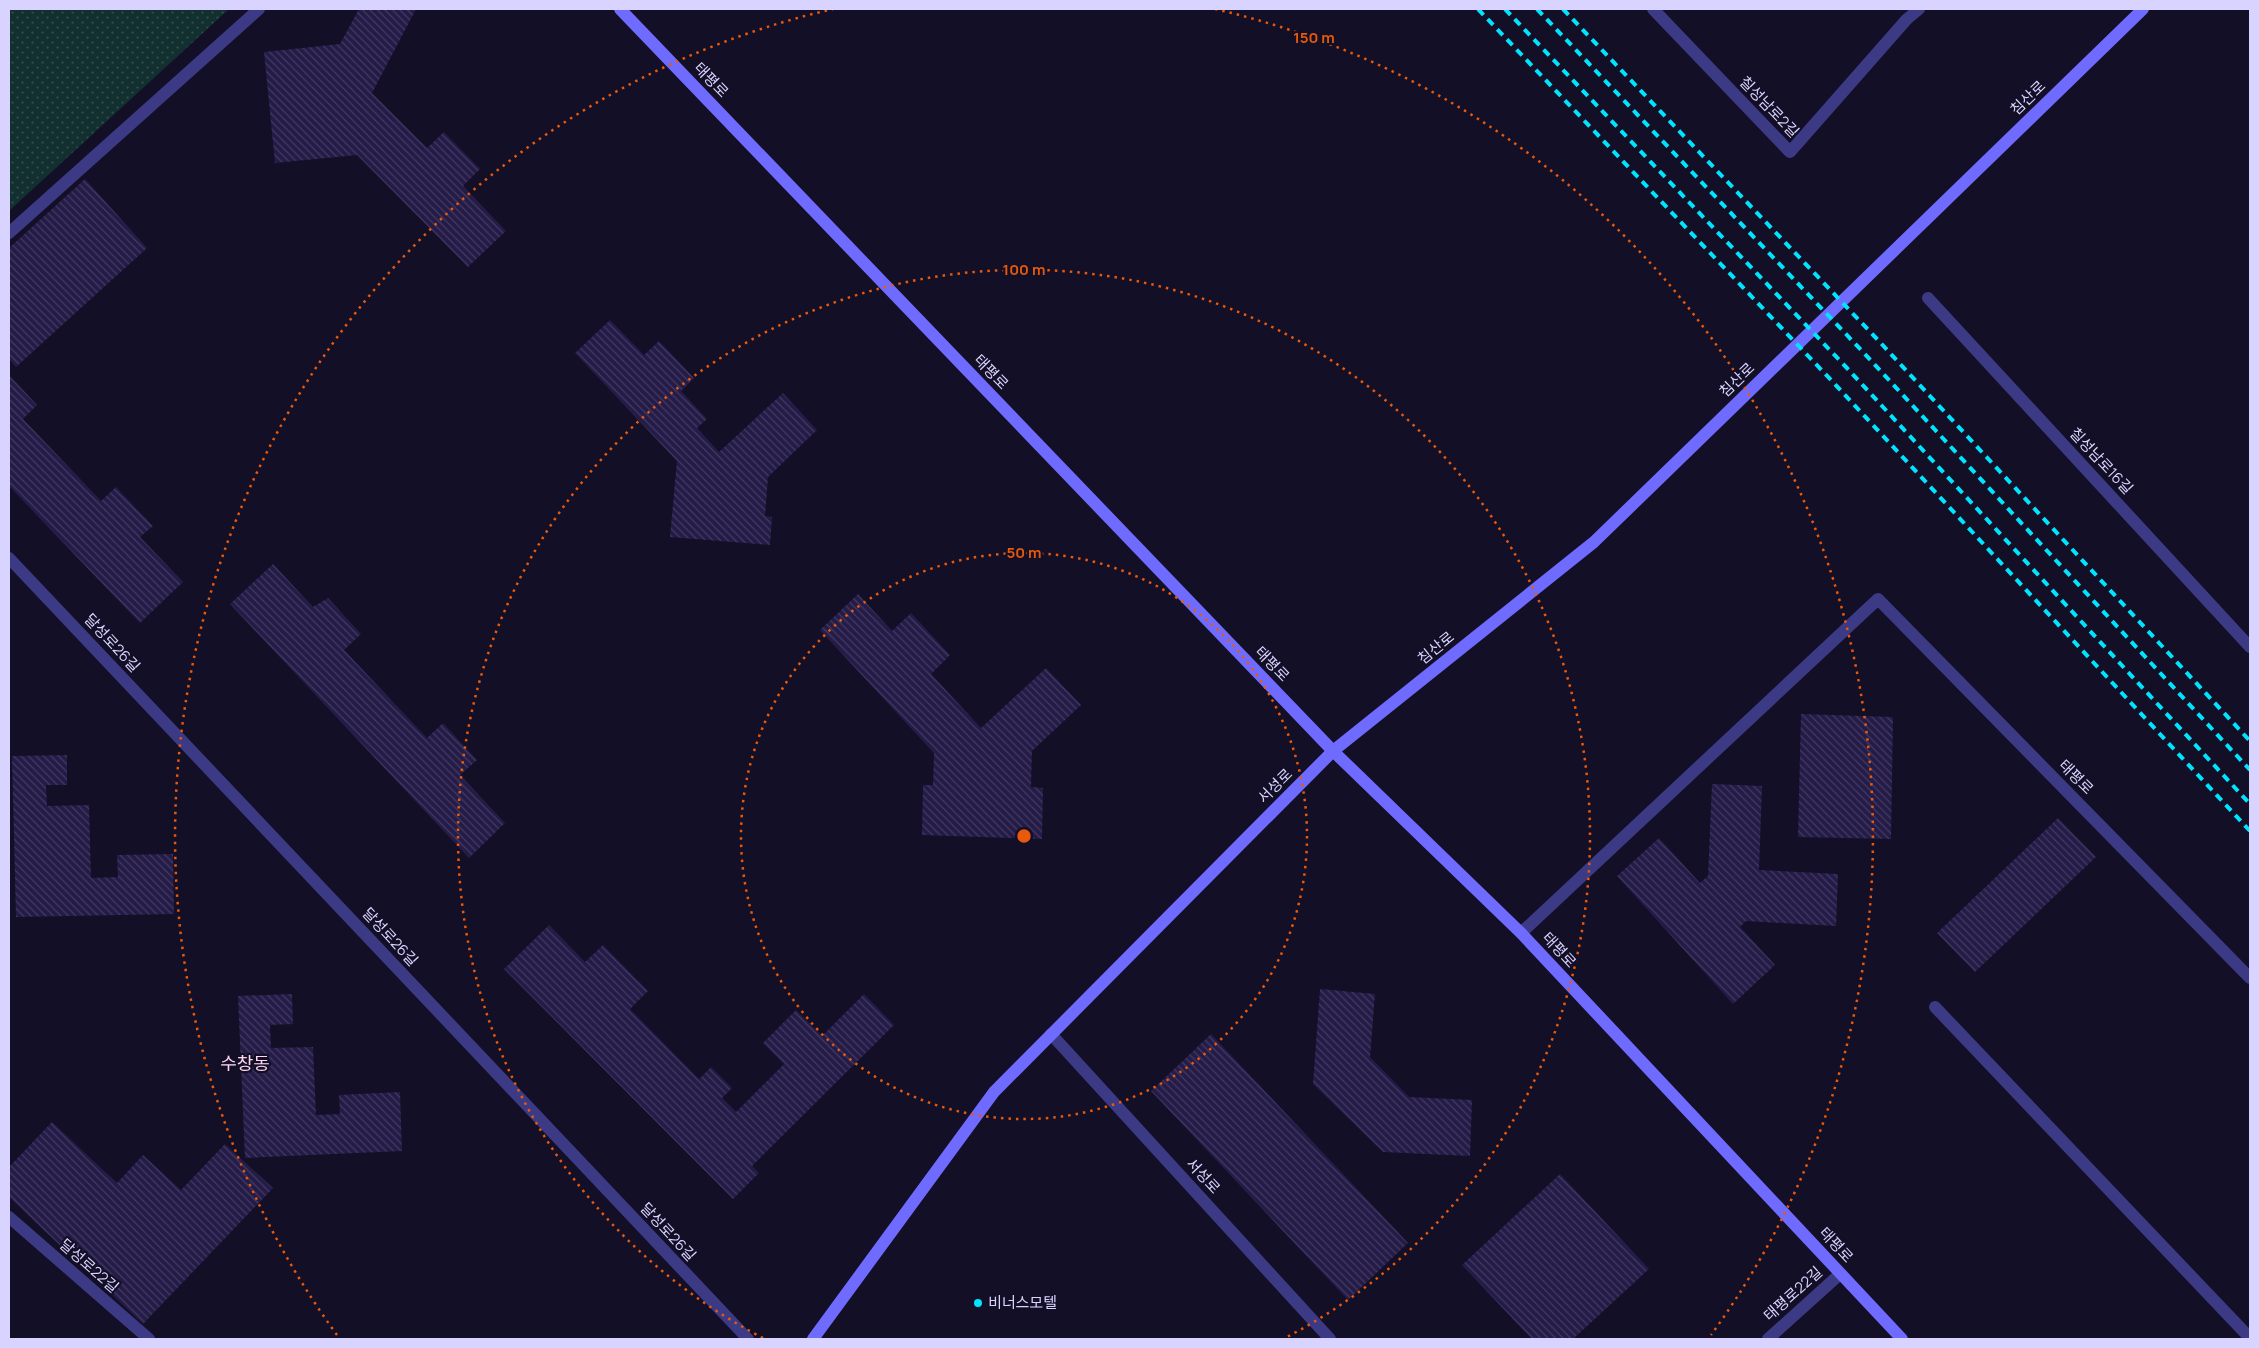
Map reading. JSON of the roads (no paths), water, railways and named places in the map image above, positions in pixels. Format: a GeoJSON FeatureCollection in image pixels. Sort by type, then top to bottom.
{"type":"FeatureCollection","features":[{"type":"Feature","properties":{"kind":"main road","name":"태평로"},"geometry":{"type":"LineString","coordinates":[[620,9],[1333,751],[1521,933],[1902,1339]]}},
{"type":"Feature","properties":{"kind":"main road","name":"침산로"},"geometry":{"type":"LineString","coordinates":[[1333,751],[1594,542],[2143,9]]}},
{"type":"Feature","properties":{"kind":"main road","name":"서성로"},"geometry":{"type":"LineString","coordinates":[[813,1339],[994,1092],[1333,751]]}},
{"type":"Feature","properties":{"kind":"street"},"geometry":{"type":"LineString","coordinates":[[9,233],[259,9]]}},
{"type":"Feature","properties":{"kind":"street","name":"칠성남로2길"},"geometry":{"type":"LineString","coordinates":[[1653,9],[1790,152],[1907,19],[1920,9]]}},
{"type":"Feature","properties":{"kind":"street","name":"칠성남로16길"},"geometry":{"type":"LineString","coordinates":[[1928,298],[2250,647]]}},
{"type":"Feature","properties":{"kind":"street","name":"달성로26길"},"geometry":{"type":"LineString","coordinates":[[9,558],[748,1339]]}},
{"type":"Feature","properties":{"kind":"street","name":"태평로"},"geometry":{"type":"LineString","coordinates":[[1521,933],[1878,599],[2250,978]]}},
{"type":"Feature","properties":{"kind":"street"},"geometry":{"type":"LineString","coordinates":[[1935,1007],[2250,1338]]}},
{"type":"Feature","properties":{"kind":"street","name":"서성로"},"geometry":{"type":"LineString","coordinates":[[1051,1034],[1330,1339]]}},
{"type":"Feature","properties":{"kind":"street","name":"달성로22길"},"geometry":{"type":"LineString","coordinates":[[9,1217],[149,1339]]}},
{"type":"Feature","properties":{"kind":"street","name":"태평로22길"},"geometry":{"type":"LineString","coordinates":[[1768,1339],[1840,1274]]}},
{"type":"Feature","properties":{"kind":"railway"},"geometry":{"type":"LineString","coordinates":[[1478,9],[1832,381],[2250,831]]}},
{"type":"Feature","properties":{"kind":"railway"},"geometry":{"type":"LineString","coordinates":[[1505,9],[1846,367],[2250,804]]}},
{"type":"Feature","properties":{"kind":"railway"},"geometry":{"type":"LineString","coordinates":[[1537,9],[1863,352],[2250,770]]}},
{"type":"Feature","properties":{"kind":"railway"},"geometry":{"type":"LineString","coordinates":[[1563,9],[1877,339],[2250,741]]}},
{"type":"Feature","properties":{"kind":"place","name":"비너스모텔"},"geometry":{"type":"Point","coordinates":[978,1303]}},
{"type":"Feature","properties":{"kind":"district","name":"수창동"},"geometry":{"type":"Point","coordinates":[245,1064]}}]}
